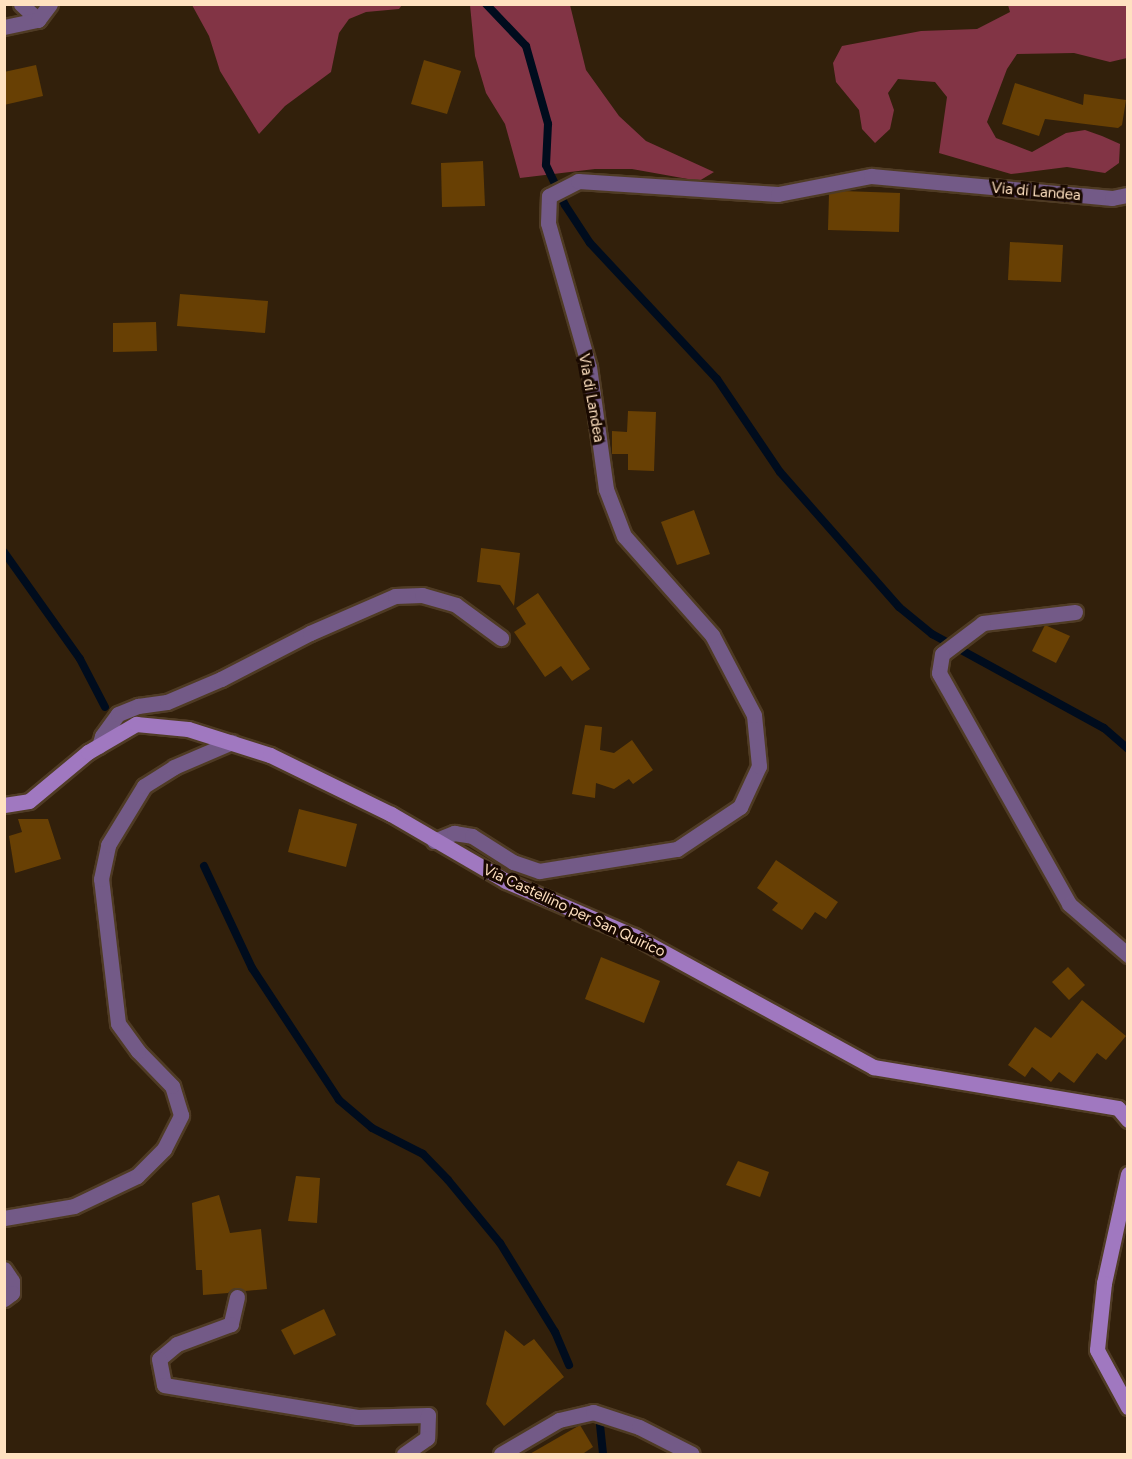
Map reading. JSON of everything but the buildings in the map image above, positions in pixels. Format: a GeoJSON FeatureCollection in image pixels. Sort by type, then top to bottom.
{"type":"FeatureCollection","features":[{"type":"Feature","properties":{"kind":"street"},"geometry":{"type":"LineString","coordinates":[[21,4],[38,21]]}},
{"type":"Feature","properties":{"kind":"street"},"geometry":{"type":"LineString","coordinates":[[4,27],[38,21],[50,4]]}},
{"type":"Feature","properties":{"kind":"street","name":"Via di Landea"},"geometry":{"type":"LineString","coordinates":[[434,841],[454,832],[471,836],[513,862],[539,871],[677,849],[740,807],[759,766],[754,714],[712,635],[624,536],[606,489],[589,367],[548,223],[549,196],[578,181],[778,194],[871,176],[1112,198],[1128,195]]}},
{"type":"Feature","properties":{"kind":"street"},"geometry":{"type":"LineString","coordinates":[[99,746],[102,736],[118,714],[138,706],[167,702],[221,679],[310,633],[395,596],[422,595],[456,605],[501,638]]}},
{"type":"Feature","properties":{"kind":"street"},"geometry":{"type":"LineString","coordinates":[[1075,612],[983,623],[942,654],[939,673],[1069,904],[1128,955]]}},
{"type":"Feature","properties":{"kind":"street","name":"Via Castellino per San Quirico"},"geometry":{"type":"LineString","coordinates":[[4,805],[29,801],[99,746],[136,724],[188,729],[270,754],[391,814],[506,881],[634,936],[873,1067],[1118,1108],[1127,1120]]}},
{"type":"Feature","properties":{"kind":"street"},"geometry":{"type":"LineString","coordinates":[[4,1218],[74,1206],[137,1176],[164,1149],[181,1114],[172,1086],[138,1051],[118,1023],[101,879],[108,845],[144,786],[174,767],[232,742]]}},
{"type":"Feature","properties":{"kind":"street"},"geometry":{"type":"LineString","coordinates":[[1128,1174],[1104,1283],[1098,1350],[1128,1407]]}},
{"type":"Feature","properties":{"kind":"street"},"geometry":{"type":"LineString","coordinates":[[4,1269],[12,1281],[12,1293],[4,1299]]}},
{"type":"Feature","properties":{"kind":"street"},"geometry":{"type":"LineString","coordinates":[[237,1297],[231,1324],[177,1344],[159,1359],[164,1385],[357,1417],[428,1415],[427,1438],[404,1455]]}},
{"type":"Feature","properties":{"kind":"street"},"geometry":{"type":"LineString","coordinates":[[501,1455],[558,1419],[593,1412],[639,1427],[692,1455]]}},
{"type":"Feature","properties":{"kind":"shaded area"},"geometry":{"type":"Polygon","coordinates":[[[192,5],[402,5],[399,9],[366,12],[349,19],[339,33],[331,72],[285,106],[259,134],[220,71],[209,36],[192,5]]]}},
{"type":"Feature","properties":{"kind":"shaded area"},"geometry":{"type":"Polygon","coordinates":[[[470,5],[570,5],[586,70],[619,116],[646,141],[714,172],[699,181],[632,169],[595,169],[520,178],[505,124],[486,93],[475,56],[470,5]]]}},
{"type":"Feature","properties":{"kind":"shaded area"},"geometry":{"type":"Polygon","coordinates":[[[1008,5],[1127,5],[1127,58],[1110,62],[1074,53],[1017,54],[1007,69],[987,122],[996,138],[1032,152],[1066,133],[1085,130],[1102,136],[1120,144],[1119,163],[1105,173],[1067,167],[1011,174],[939,153],[947,97],[935,82],[898,79],[888,93],[894,110],[890,129],[875,143],[862,129],[859,110],[836,82],[833,63],[842,46],[921,31],[977,29],[1010,12],[1008,5]]]}},
{"type":"Feature","properties":{"kind":"waterway"},"geometry":{"type":"LineString","coordinates":[[486,4],[526,46],[548,124],[546,165],[565,205],[590,243],[717,379],[780,472],[899,607],[932,634],[1104,728],[1128,749]]}},
{"type":"Feature","properties":{"kind":"waterway"},"geometry":{"type":"LineString","coordinates":[[4,552],[80,659],[105,707]]}},
{"type":"Feature","properties":{"kind":"waterway"},"geometry":{"type":"LineString","coordinates":[[204,866],[252,968],[339,1100],[372,1128],[423,1154],[448,1180],[500,1243],[555,1332],[569,1365]]}},
{"type":"Feature","properties":{"kind":"waterway"},"geometry":{"type":"LineString","coordinates":[[600,1425],[603,1454]]}}]}
